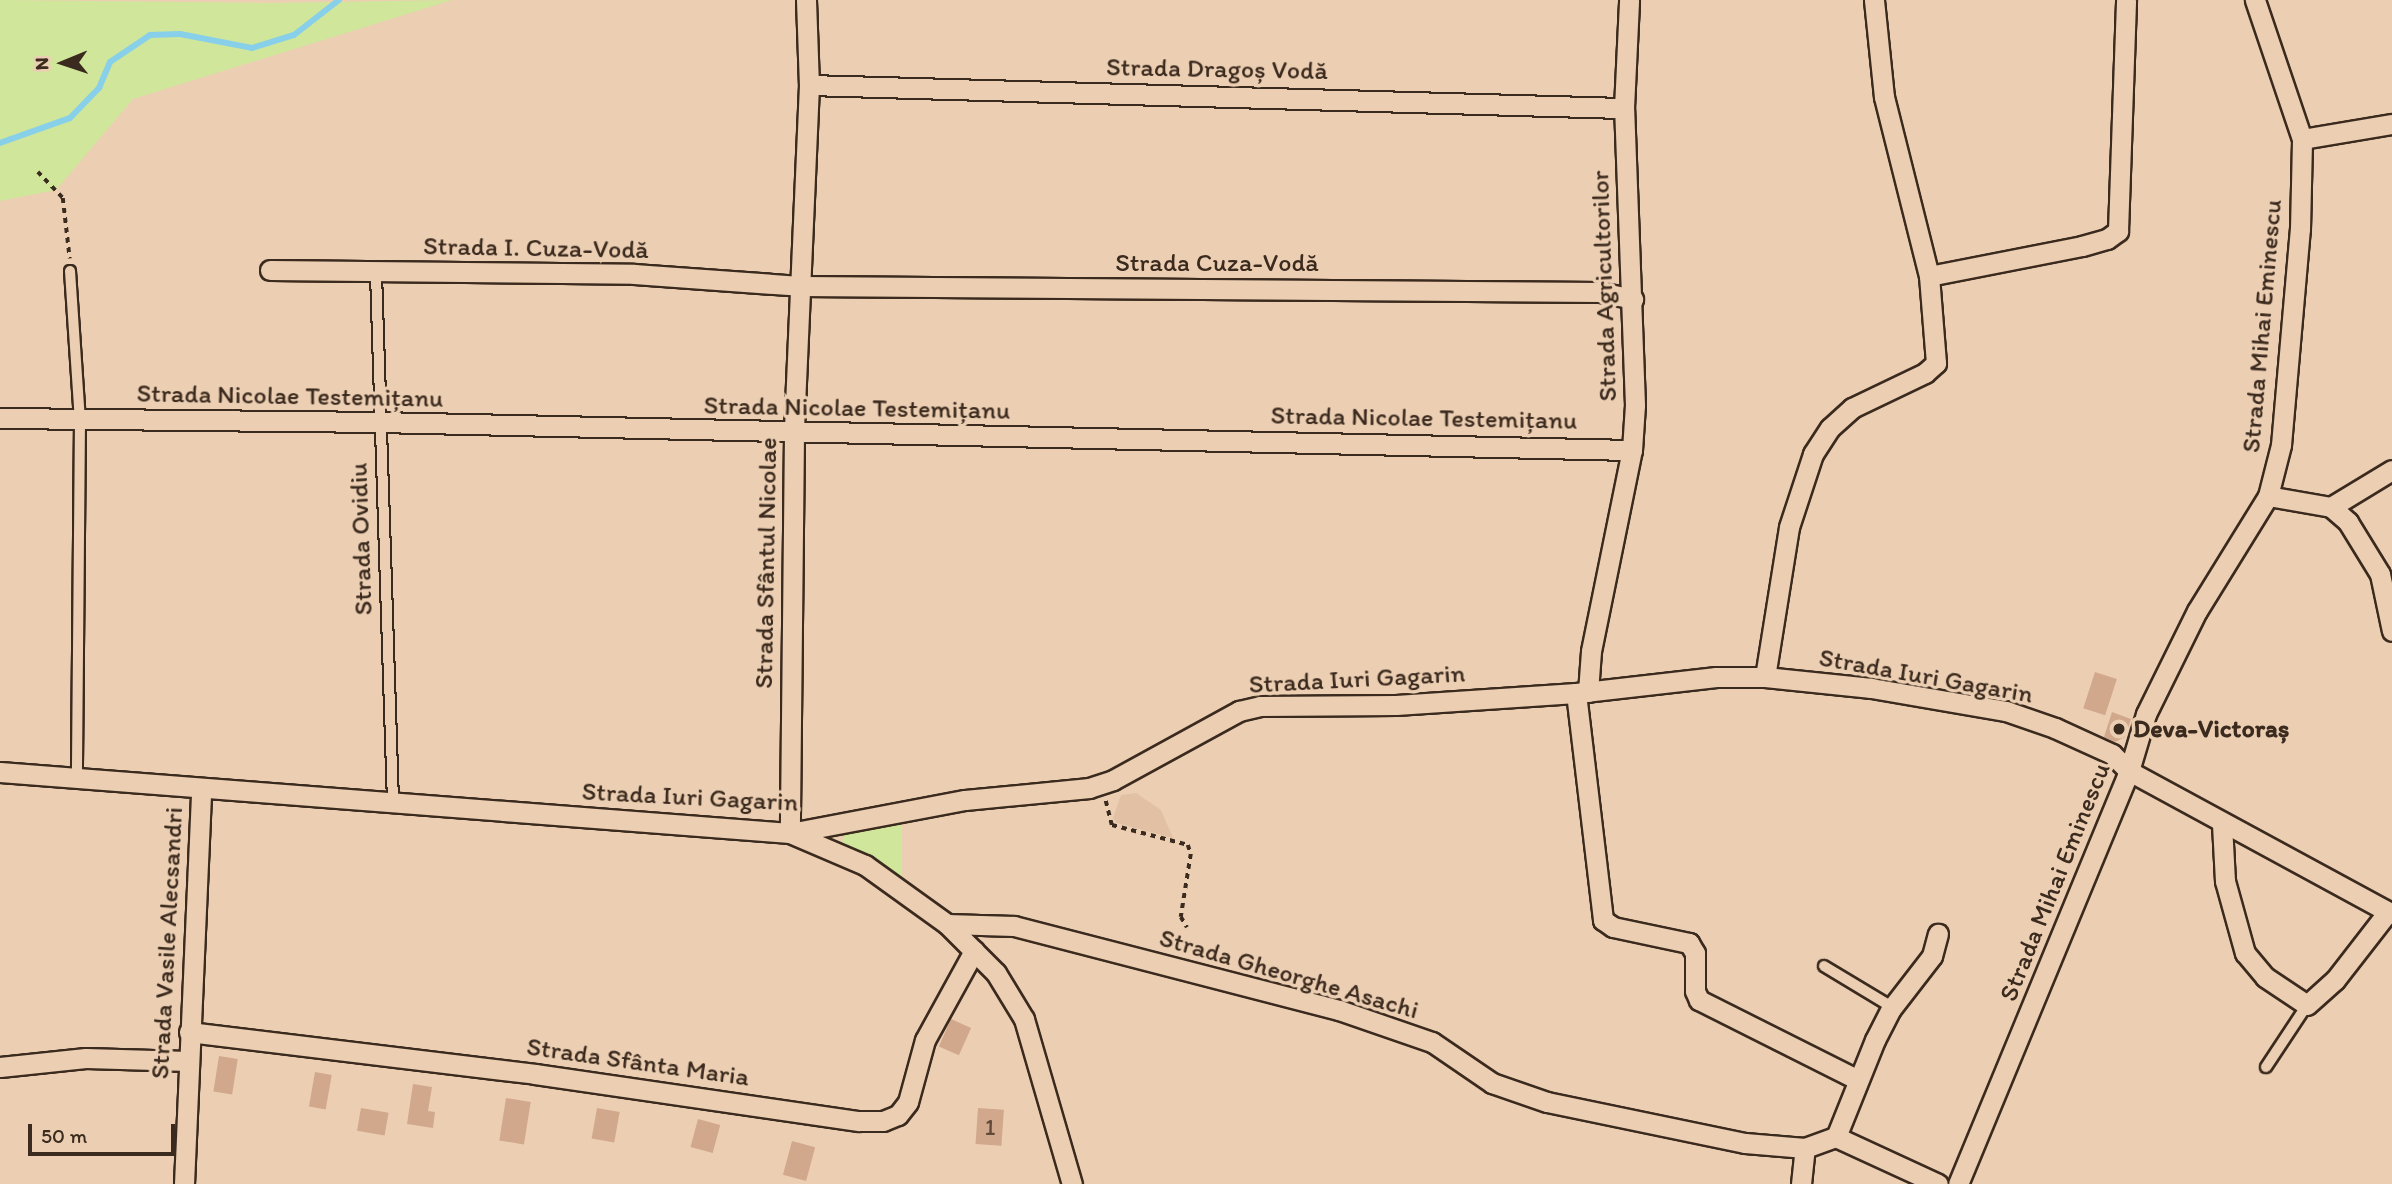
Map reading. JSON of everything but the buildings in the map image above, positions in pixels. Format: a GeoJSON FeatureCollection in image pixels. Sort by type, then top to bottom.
{"type":"FeatureCollection","features":[{"type":"Feature","properties":{"kind":"street","name":"Strada Sfântul Nicolae"},"geometry":{"type":"LineString","coordinates":[[790,833],[794,434],[809,85],[806,0]]}},
{"type":"Feature","properties":{"kind":"street","name":"Strada Agricultorilor"},"geometry":{"type":"LineString","coordinates":[[1629,0],[1624,108],[1633,299],[1632,450],[1582,693],[1603,920],[1613,927],[1689,943],[1695,953],[1695,991],[1699,1000],[1856,1079]]}},
{"type":"Feature","properties":{"kind":"street"},"geometry":{"type":"LineString","coordinates":[[1765,677],[1798,489],[1830,428],[1852,408],[1925,373],[1936,363],[1929,276],[1884,97],[1874,0]]}},
{"type":"Feature","properties":{"kind":"street"},"geometry":{"type":"LineString","coordinates":[[1929,276],[2082,246],[2107,239],[2118,231],[2126,0]]}},
{"type":"Feature","properties":{"kind":"street","name":"Strada Mihai Eminescu"},"geometry":{"type":"LineString","coordinates":[[1958,1184],[2129,771],[2146,714],[2197,611],[2268,496],[2281,445],[2300,229],[2302,138],[2255,0]]}},
{"type":"Feature","properties":{"kind":"street","name":"Strada Dragoș Vodă"},"geometry":{"type":"LineString","coordinates":[[809,85],[1624,108]]}},
{"type":"Feature","properties":{"kind":"street"},"geometry":{"type":"LineString","coordinates":[[2302,138],[2392,124]]}},
{"type":"Feature","properties":{"kind":"street","name":"Strada I. Cuza-Vodă"},"geometry":{"type":"LineString","coordinates":[[270,271],[634,274],[800,286]]}},
{"type":"Feature","properties":{"kind":"street","name":"Strada Cuza-Vodă"},"geometry":{"type":"LineString","coordinates":[[800,286],[1600,292],[1633,299]]}},
{"type":"Feature","properties":{"kind":"street","name":"Strada Nicolae Testemițanu"},"geometry":{"type":"LineString","coordinates":[[0,418],[80,421],[378,422],[794,434],[1632,450]]}},
{"type":"Feature","properties":{"kind":"street"},"geometry":{"type":"LineString","coordinates":[[2331,507],[2392,470]]}},
{"type":"Feature","properties":{"kind":"street"},"geometry":{"type":"LineString","coordinates":[[2268,496],[2331,507],[2348,522],[2380,574],[2392,631]]}},
{"type":"Feature","properties":{"kind":"street","name":"Strada Iuri Gagarin"},"geometry":{"type":"LineString","coordinates":[[0,772],[790,833],[965,800],[1104,784],[1239,711],[1260,706],[1396,705],[1582,693],[1716,677],[1765,677],[1871,688],[2006,711],[2112,754],[2129,771],[2389,913]]}},
{"type":"Feature","properties":{"kind":"street","name":"Strada Vasile Alecsandri"},"geometry":{"type":"LineString","coordinates":[[184,1184],[201,788]]}},
{"type":"Feature","properties":{"kind":"street"},"geometry":{"type":"LineString","coordinates":[[2222,824],[2225,881],[2245,953],[2265,977],[2307,1005],[2335,980],[2389,913]]}},
{"type":"Feature","properties":{"kind":"street"},"geometry":{"type":"LineString","coordinates":[[790,833],[865,866],[947,924],[996,973],[1024,1019],[1072,1184]]}},
{"type":"Feature","properties":{"kind":"street","name":"Strada Gheorghe Asachi"},"geometry":{"type":"LineString","coordinates":[[947,924],[1014,926],[1339,1010],[1432,1042],[1492,1083],[1547,1102],[1745,1143],[1805,1148],[1836,1137]]}},
{"type":"Feature","properties":{"kind":"street"},"geometry":{"type":"LineString","coordinates":[[1938,934],[1932,956],[1892,1007],[1856,1079],[1836,1137],[1938,1184]]}},
{"type":"Feature","properties":{"kind":"street","name":"Strada Sfânta Maria"},"geometry":{"type":"LineString","coordinates":[[189,1032],[561,1078],[859,1121],[883,1121],[898,1115],[908,1102],[925,1040],[974,951]]}},
{"type":"Feature","properties":{"kind":"street"},"geometry":{"type":"LineString","coordinates":[[0,1067],[86,1058],[188,1061]]}},
{"type":"Feature","properties":{"kind":"street"},"geometry":{"type":"LineString","coordinates":[[1801,1184],[1805,1148]]}},
{"type":"Feature","properties":{"kind":"lane"},"geometry":{"type":"LineString","coordinates":[[70,271],[80,421],[77,778]]}},
{"type":"Feature","properties":{"kind":"lane","name":"Strada Ovidiu"},"geometry":{"type":"LineString","coordinates":[[376,273],[378,422],[393,803]]}},
{"type":"Feature","properties":{"kind":"lane"},"geometry":{"type":"LineString","coordinates":[[1824,966],[1892,1007]]}},
{"type":"Feature","properties":{"kind":"lane"},"geometry":{"type":"LineString","coordinates":[[2266,1067],[2307,1005]]}},
{"type":"Feature","properties":{"kind":"path"},"geometry":{"type":"LineString","coordinates":[[38,172],[63,198],[70,271]]}},
{"type":"Feature","properties":{"kind":"path"},"geometry":{"type":"LineString","coordinates":[[1104,784],[1112,825],[1188,845],[1191,854],[1181,917],[1187,927]]}},
{"type":"Feature","properties":{"kind":"shaded area"},"geometry":{"type":"Polygon","coordinates":[[[1136,793],[1161,810],[1173,838],[1117,823],[1113,818],[1121,795],[1136,793]]]}},
{"type":"Feature","properties":{"kind":"green space"},"geometry":{"type":"Polygon","coordinates":[[[0,0],[271,3],[452,0],[133,99],[56,190],[0,201],[0,0]]]}},
{"type":"Feature","properties":{"kind":"green space"},"geometry":{"type":"Polygon","coordinates":[[[902,823],[902,878],[842,843],[845,832],[902,823]]]}},
{"type":"Feature","properties":{"kind":"waterway"},"geometry":{"type":"LineString","coordinates":[[0,143],[70,118],[99,88],[110,62],[150,35],[180,34],[252,48],[294,35],[339,0]]}},
{"type":"Feature","properties":{"kind":"place","name":"Deva-Victoraș"},"geometry":{"type":"Point","coordinates":[2119,729]}}]}
